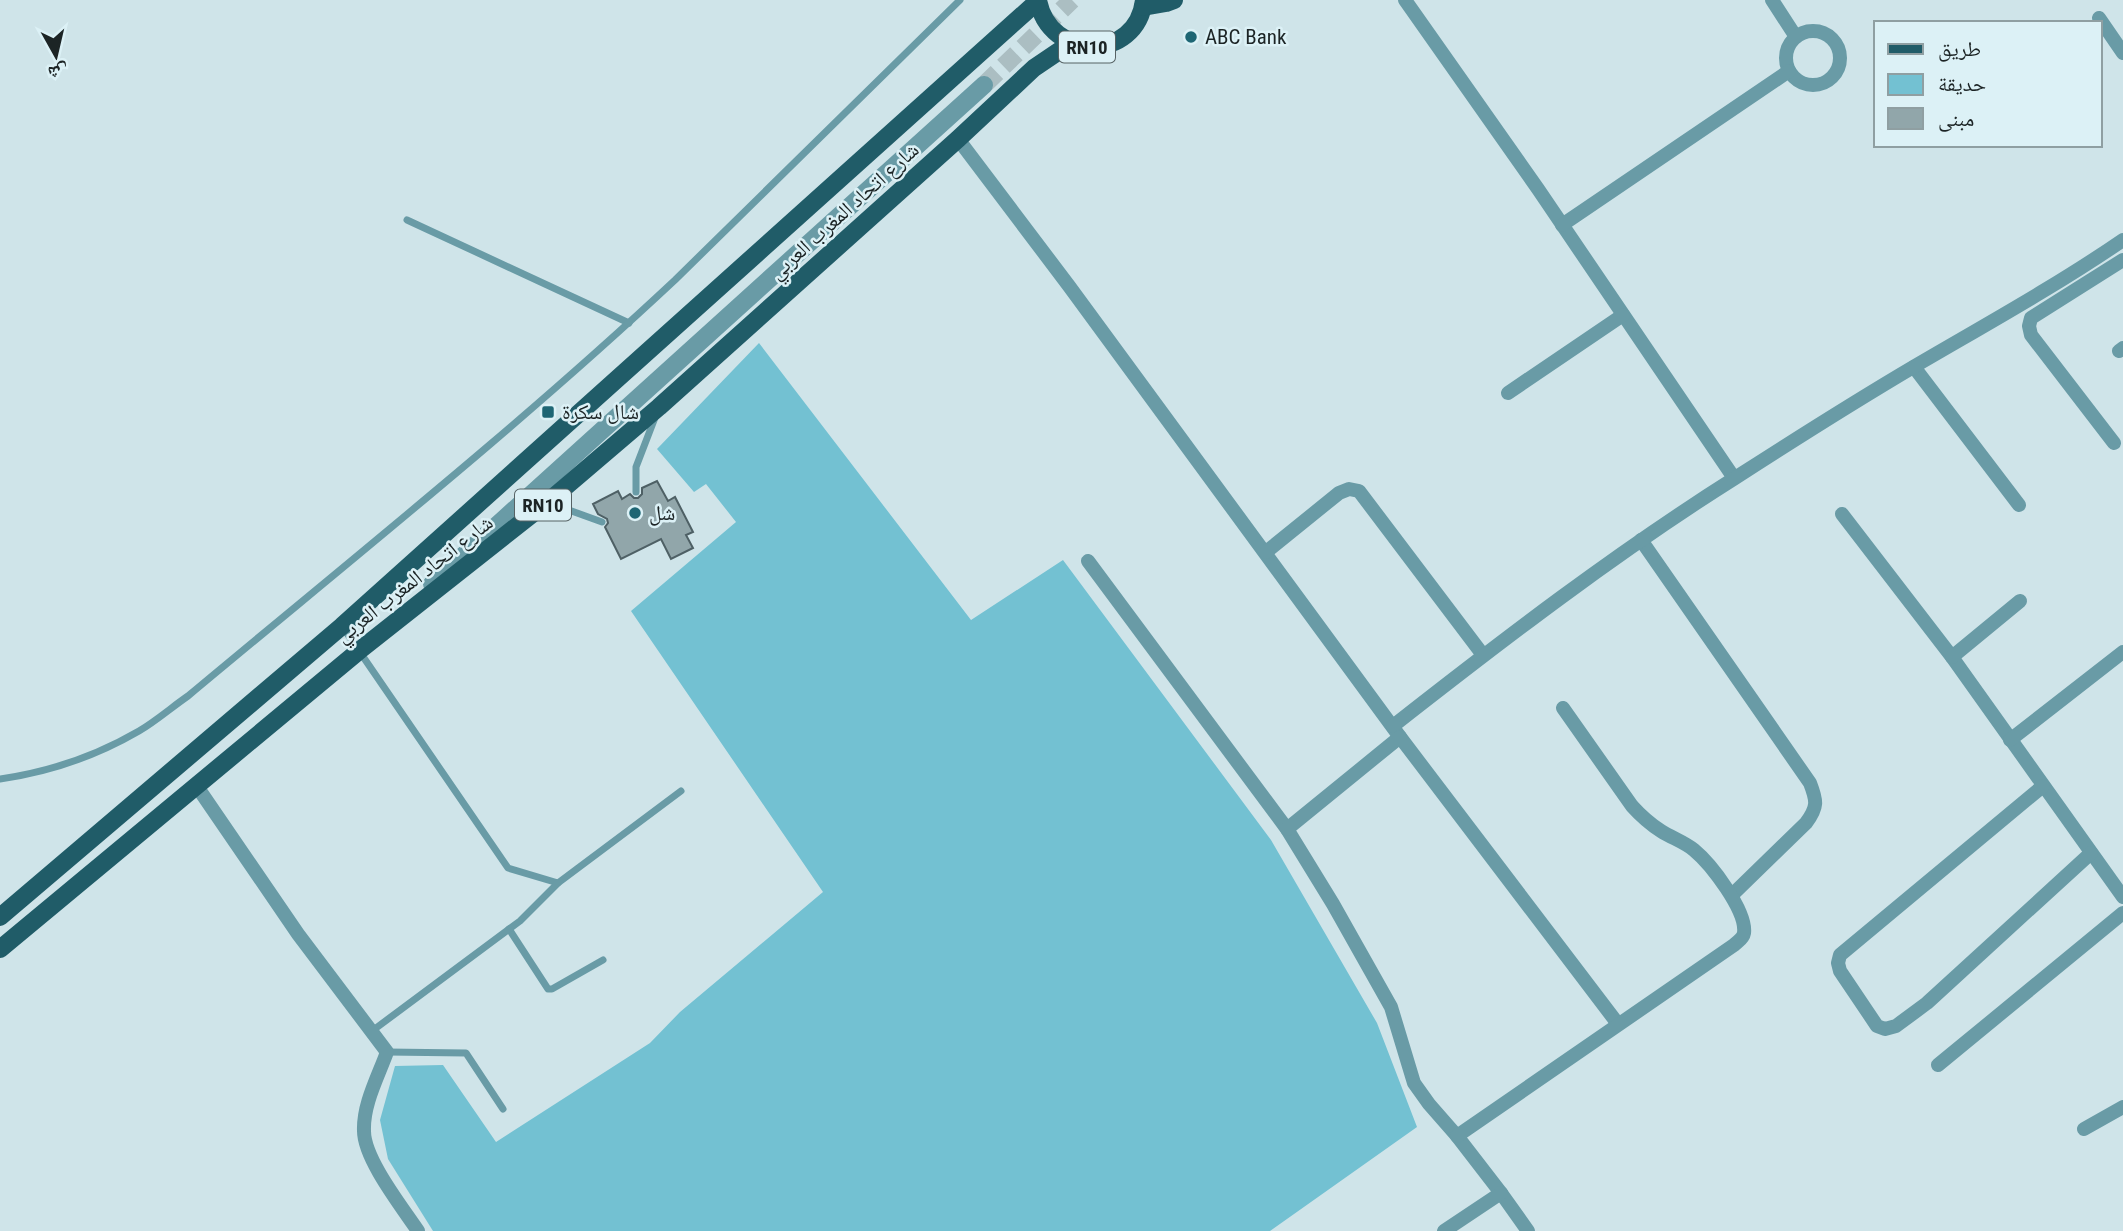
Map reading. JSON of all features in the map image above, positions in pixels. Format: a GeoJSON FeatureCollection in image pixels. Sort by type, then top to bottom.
{"type":"FeatureCollection","features":[{"type":"Feature","properties":{"kind":"main road","name":"RN10"},"geometry":{"type":"LineString","coordinates":[[1038,1],[1046,22],[1061,38],[1086,47],[1101,46],[1128,33],[1137,21],[1143,4],[1174,0]]}},
{"type":"Feature","properties":{"kind":"main road","name":"شارع اتحاد المغرب العربي"},"geometry":{"type":"LineString","coordinates":[[0,917],[342,626],[1038,1]]}},
{"type":"Feature","properties":{"kind":"main road","name":"شارع اتحاد المغرب العربي"},"geometry":{"type":"LineString","coordinates":[[0,949],[360,650],[550,500],[659,407],[1034,68],[1071,43]]}},
{"type":"Feature","properties":{"kind":"street"},"geometry":{"type":"LineString","coordinates":[[1405,0],[1734,478]]}},
{"type":"Feature","properties":{"kind":"street"},"geometry":{"type":"LineString","coordinates":[[1772,0],[1796,37]]}},
{"type":"Feature","properties":{"kind":"street"},"geometry":{"type":"LineString","coordinates":[[2102,22],[2123,53]]}},
{"type":"Feature","properties":{"kind":"street"},"geometry":{"type":"LineString","coordinates":[[1815,31],[1833,39],[1840,58],[1833,76],[1825,82],[1805,84],[1789,71],[1786,53],[1796,37],[1815,31]]}},
{"type":"Feature","properties":{"kind":"street"},"geometry":{"type":"LineString","coordinates":[[1562,225],[1789,71]]}},
{"type":"Feature","properties":{"kind":"street"},"geometry":{"type":"LineString","coordinates":[[360,650],[984,85]]}},
{"type":"Feature","properties":{"kind":"street"},"geometry":{"type":"LineString","coordinates":[[958,139],[1396,731],[1618,1024]]}},
{"type":"Feature","properties":{"kind":"street"},"geometry":{"type":"LineString","coordinates":[[1287,829],[1483,655],[1641,540],[1734,478],[2075,272],[2123,240]]}},
{"type":"Feature","properties":{"kind":"street"},"geometry":{"type":"LineString","coordinates":[[2114,443],[2031,334],[2029,326],[2031,318],[2123,260]]}},
{"type":"Feature","properties":{"kind":"street"},"geometry":{"type":"LineString","coordinates":[[1508,393],[1623,315]]}},
{"type":"Feature","properties":{"kind":"street"},"geometry":{"type":"LineString","coordinates":[[1914,367],[2019,505]]}},
{"type":"Feature","properties":{"kind":"street"},"geometry":{"type":"LineString","coordinates":[[1266,552],[1339,493],[1349,489],[1359,491],[1483,655]]}},
{"type":"Feature","properties":{"kind":"street"},"geometry":{"type":"LineString","coordinates":[[1842,514],[1952,657],[2123,897]]}},
{"type":"Feature","properties":{"kind":"street"},"geometry":{"type":"LineString","coordinates":[[1641,540],[1810,783],[1816,798],[1815,811],[1806,823],[1732,895]]}},
{"type":"Feature","properties":{"kind":"street"},"geometry":{"type":"LineString","coordinates":[[1088,561],[1287,829],[1391,1007],[1414,1083],[1528,1231]]}},
{"type":"Feature","properties":{"kind":"street"},"geometry":{"type":"LineString","coordinates":[[1952,657],[2020,601]]}},
{"type":"Feature","properties":{"kind":"street"},"geometry":{"type":"LineString","coordinates":[[2010,740],[2123,652]]}},
{"type":"Feature","properties":{"kind":"street"},"geometry":{"type":"LineString","coordinates":[[1457,1136],[1734,945],[1742,937],[1744,930],[1732,895],[1694,850],[1661,831],[1638,813],[1563,708]]}},
{"type":"Feature","properties":{"kind":"street"},"geometry":{"type":"LineString","coordinates":[[196,785],[298,934],[387,1052],[366,1112],[364,1133],[381,1175],[418,1231]]}},
{"type":"Feature","properties":{"kind":"street"},"geometry":{"type":"LineString","coordinates":[[2043,786],[1840,955],[1840,971],[1878,1026],[1885,1029],[1896,1026],[1927,1003],[2091,853]]}},
{"type":"Feature","properties":{"kind":"street"},"geometry":{"type":"LineString","coordinates":[[1938,1065],[2123,913]]}},
{"type":"Feature","properties":{"kind":"street"},"geometry":{"type":"LineString","coordinates":[[2084,1129],[2123,1107]]}},
{"type":"Feature","properties":{"kind":"street"},"geometry":{"type":"LineString","coordinates":[[1444,1231],[1501,1193]]}},
{"type":"Feature","properties":{"kind":"lane"},"geometry":{"type":"LineString","coordinates":[[0,779],[32,774],[88,757],[141,730],[169,709],[481,453],[629,323],[960,0]]}},
{"type":"Feature","properties":{"kind":"lane"},"geometry":{"type":"LineString","coordinates":[[407,220],[629,323]]}},
{"type":"Feature","properties":{"kind":"lane"},"geometry":{"type":"LineString","coordinates":[[636,492],[636,467],[659,407]]}},
{"type":"Feature","properties":{"kind":"lane"},"geometry":{"type":"LineString","coordinates":[[550,500],[602,522]]}},
{"type":"Feature","properties":{"kind":"lane"},"geometry":{"type":"LineString","coordinates":[[342,626],[508,868],[558,883]]}},
{"type":"Feature","properties":{"kind":"lane"},"geometry":{"type":"LineString","coordinates":[[372,1031],[509,929],[558,883],[681,791]]}},
{"type":"Feature","properties":{"kind":"lane"},"geometry":{"type":"LineString","coordinates":[[509,929],[548,989],[603,960]]}},
{"type":"Feature","properties":{"kind":"lane"},"geometry":{"type":"LineString","coordinates":[[387,1052],[466,1053],[503,1109]]}},
{"type":"Feature","properties":{"kind":"green space"},"geometry":{"type":"Polygon","coordinates":[[[759,343],[971,620],[1063,560],[1271,840],[1377,1023],[1417,1127],[1270,1231],[433,1231],[388,1159],[380,1120],[395,1066],[443,1065],[496,1142],[650,1043],[680,1012],[823,892],[631,611],[736,522],[706,484],[694,492],[657,449],[759,343]]]}},
{"type":"Feature","properties":{"kind":"building"},"geometry":{"type":"Polygon","coordinates":[[[657,481],[668,501],[675,497],[693,532],[686,535],[693,548],[671,559],[661,539],[621,559],[605,527],[607,519],[598,514],[593,504],[618,491],[622,499],[630,494],[638,498],[642,494],[642,488],[657,481]]]}},
{"type":"Feature","properties":{"kind":"tunnel"},"geometry":{"type":"LineString","coordinates":[[984,85],[1072,0]]}},
{"type":"Feature","properties":{"kind":"place","name":"ABC Bank"},"geometry":{"type":"Point","coordinates":[1191,37]}},
{"type":"Feature","properties":{"kind":"place","name":"شال سكرة"},"geometry":{"type":"Point","coordinates":[548,412]}},
{"type":"Feature","properties":{"kind":"place","name":"شل"},"geometry":{"type":"Point","coordinates":[635,513]}}]}
